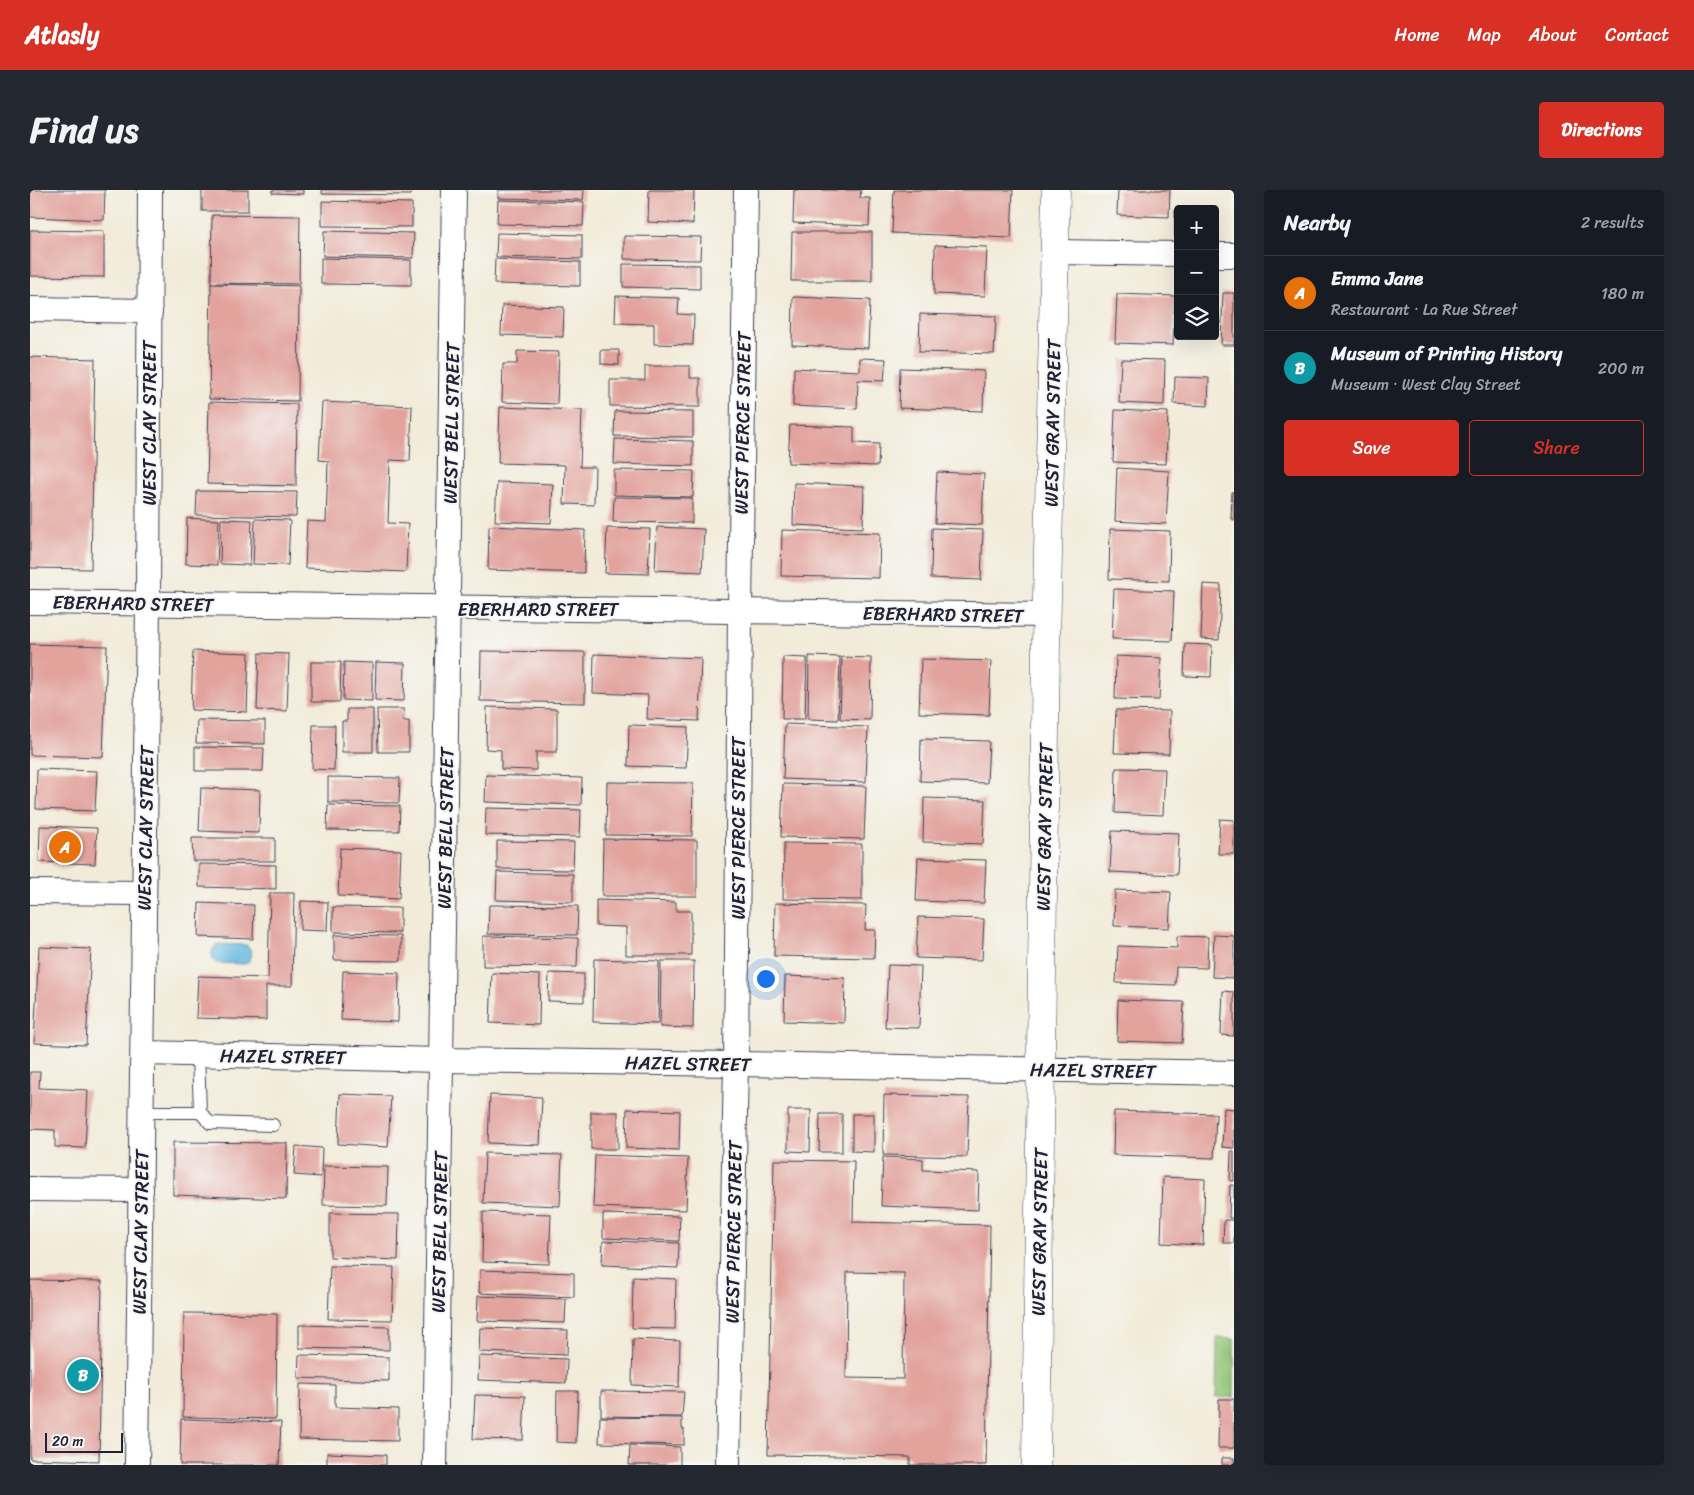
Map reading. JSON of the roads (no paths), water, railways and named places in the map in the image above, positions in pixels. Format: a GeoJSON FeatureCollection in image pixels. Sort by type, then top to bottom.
{"type":"FeatureCollection","features":[{"type":"Feature","properties":{"kind":"main road","name":"WEST GRAY STREET"},"geometry":{"type":"LineString","coordinates":[[1036,1465],[1047,615],[1056,190]]}},
{"type":"Feature","properties":{"kind":"street","name":"WEST CLAY STREET"},"geometry":{"type":"LineString","coordinates":[[137,1465],[148,603],[150,190]]}},
{"type":"Feature","properties":{"kind":"street","name":"WEST BELL STREET"},"geometry":{"type":"LineString","coordinates":[[435,1465],[454,190]]}},
{"type":"Feature","properties":{"kind":"street","name":"WEST PIERCE STREET"},"geometry":{"type":"LineString","coordinates":[[728,1465],[736,1064],[746,190]]}},
{"type":"Feature","properties":{"kind":"street"},"geometry":{"type":"LineString","coordinates":[[1056,252],[1174,254]]}},
{"type":"Feature","properties":{"kind":"street"},"geometry":{"type":"LineString","coordinates":[[1219,254],[1234,255]]}},
{"type":"Feature","properties":{"kind":"street"},"geometry":{"type":"LineString","coordinates":[[30,310],[150,311]]}},
{"type":"Feature","properties":{"kind":"street","name":"EBERHARD STREET"},"geometry":{"type":"LineString","coordinates":[[30,602],[1047,615]]}},
{"type":"Feature","properties":{"kind":"street"},"geometry":{"type":"LineString","coordinates":[[30,892],[144,893]]}},
{"type":"Feature","properties":{"kind":"street","name":"HAZEL STREET"},"geometry":{"type":"LineString","coordinates":[[143,1053],[441,1060],[1234,1073]]}},
{"type":"Feature","properties":{"kind":"street"},"geometry":{"type":"LineString","coordinates":[[30,1189],[141,1190]]}},
{"type":"Feature","properties":{"kind":"lane"},"geometry":{"type":"LineString","coordinates":[[198,1054],[200,1112],[210,1123],[273,1125]]}},
{"type":"Feature","properties":{"kind":"lane"},"geometry":{"type":"LineString","coordinates":[[142,1112],[200,1112]]}},
{"type":"Feature","properties":{"kind":"water"},"geometry":{"type":"Polygon","coordinates":[[[217,944],[247,945],[251,957],[246,964],[216,963],[212,954],[217,944]]]}},
{"type":"Feature","properties":{"kind":"place","name":"Emma Jane"},"geometry":{"type":"Point","coordinates":[65,847]}},
{"type":"Feature","properties":{"kind":"place","name":"Museum of Printing History"},"geometry":{"type":"Point","coordinates":[83,1375]}}]}
